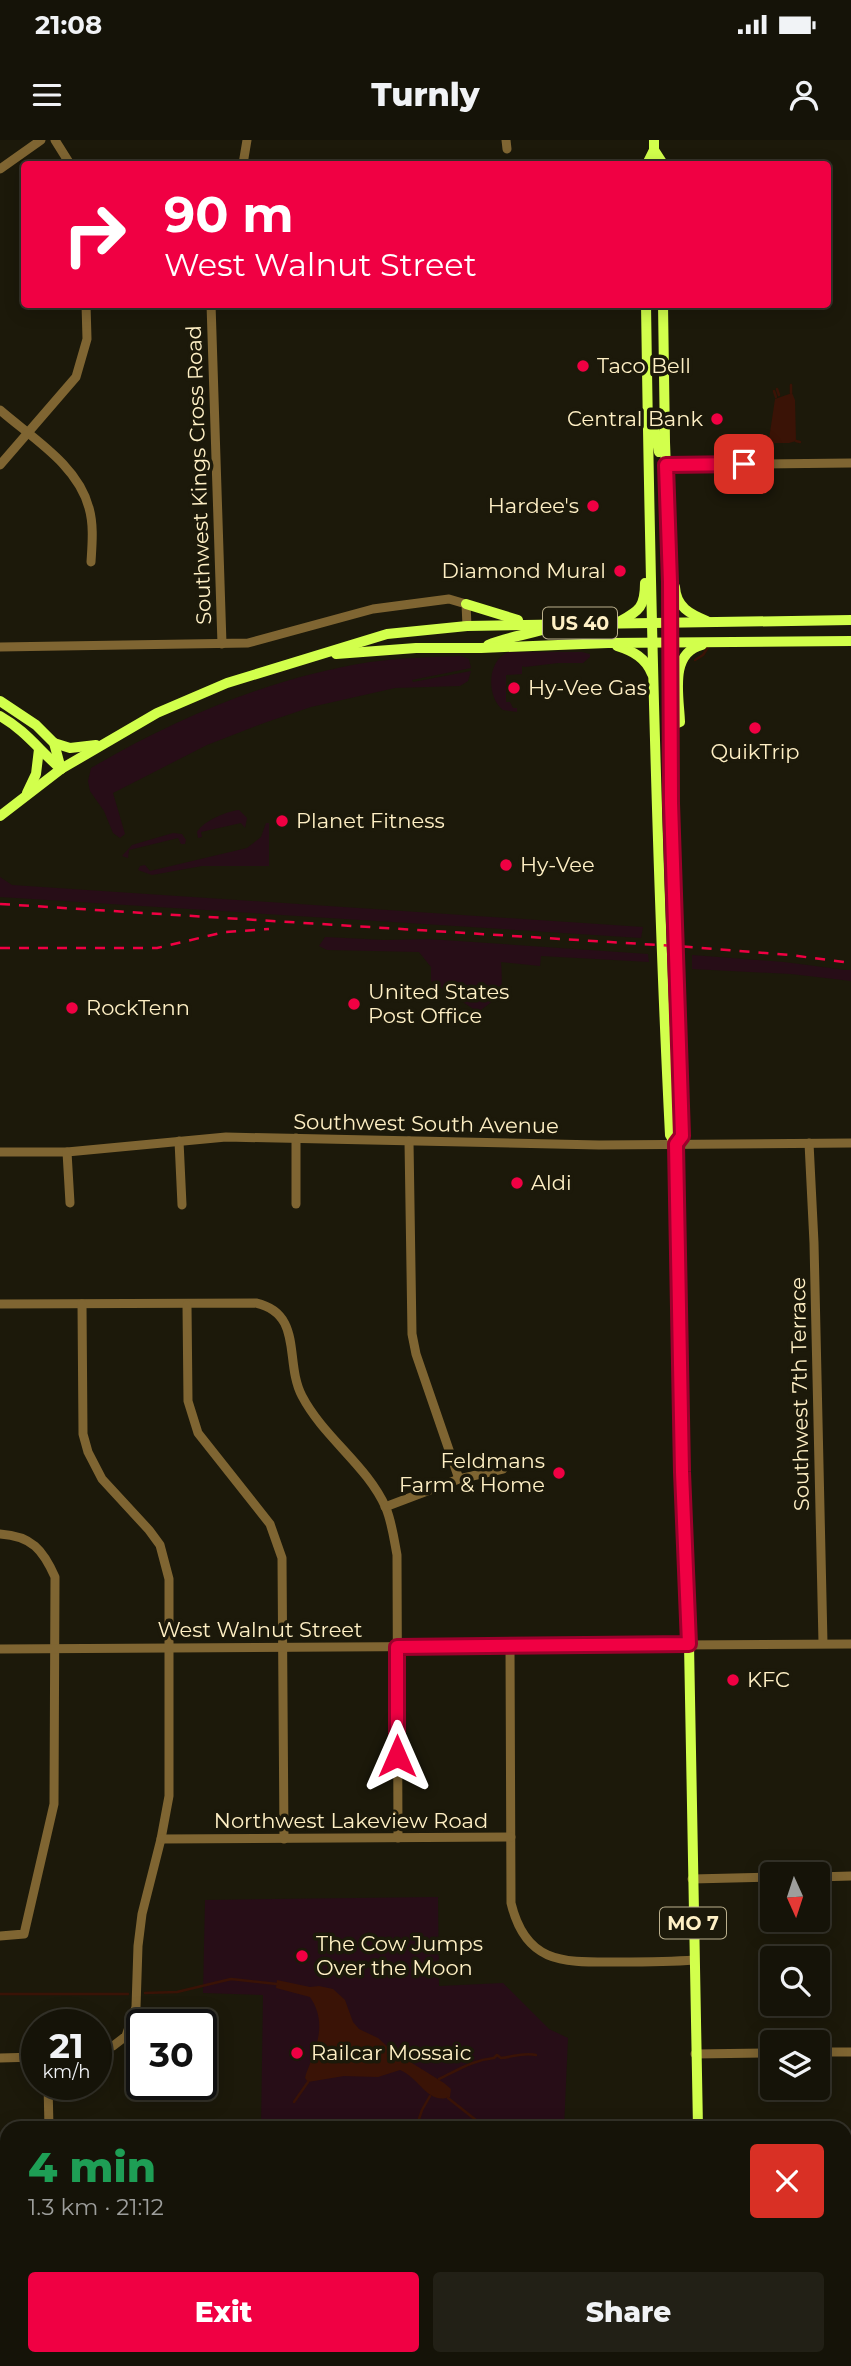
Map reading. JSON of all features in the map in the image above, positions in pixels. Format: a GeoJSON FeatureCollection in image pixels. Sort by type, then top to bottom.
{"type":"FeatureCollection","features":[{"type":"Feature","properties":{"kind":"main road"},"geometry":{"type":"LineString","coordinates":[[654,145],[662,161]]}},
{"type":"Feature","properties":{"kind":"main road","name":"MO 7"},"geometry":{"type":"LineString","coordinates":[[646,308],[667,1088],[670,1135],[676,1144],[698,2121]]}},
{"type":"Feature","properties":{"kind":"main road","name":"MO 7"},"geometry":{"type":"LineString","coordinates":[[663,308],[682,1136],[676,1144]]}},
{"type":"Feature","properties":{"kind":"main road"},"geometry":{"type":"LineString","coordinates":[[648,407],[653,418],[659,456],[661,462],[666,465]]}},
{"type":"Feature","properties":{"kind":"main road"},"geometry":{"type":"LineString","coordinates":[[614,624],[634,613],[645,601],[645,560],[651,551]]}},
{"type":"Feature","properties":{"kind":"main road"},"geometry":{"type":"LineString","coordinates":[[669,562],[680,604],[689,612],[713,623]]}},
{"type":"Feature","properties":{"kind":"main road"},"geometry":{"type":"LineString","coordinates":[[466,604],[512,619],[541,624]]}},
{"type":"Feature","properties":{"kind":"main road","name":"US 40"},"geometry":{"type":"LineString","coordinates":[[0,816],[61,769],[157,713],[227,683],[387,634],[467,625],[851,620]]}},
{"type":"Feature","properties":{"kind":"main road"},"geometry":{"type":"LineString","coordinates":[[481,648],[498,641],[541,632],[562,623]]}},
{"type":"Feature","properties":{"kind":"main road","name":"US 40"},"geometry":{"type":"LineString","coordinates":[[312,655],[416,648],[608,643],[851,641]]}},
{"type":"Feature","properties":{"kind":"main road"},"geometry":{"type":"LineString","coordinates":[[608,643],[642,658],[654,678]]}},
{"type":"Feature","properties":{"kind":"main road"},"geometry":{"type":"LineString","coordinates":[[671,726],[680,722],[679,665],[682,659],[693,648],[717,643]]}},
{"type":"Feature","properties":{"kind":"main road"},"geometry":{"type":"LineString","coordinates":[[0,701],[17,710],[54,743],[70,748],[108,742]]}},
{"type":"Feature","properties":{"kind":"main road"},"geometry":{"type":"LineString","coordinates":[[0,716],[19,727],[38,749],[61,769]]}},
{"type":"Feature","properties":{"kind":"main road"},"geometry":{"type":"LineString","coordinates":[[54,743],[61,769]]}},
{"type":"Feature","properties":{"kind":"main road"},"geometry":{"type":"LineString","coordinates":[[24,797],[36,774],[38,749]]}},
{"type":"Feature","properties":{"kind":"street"},"geometry":{"type":"LineString","coordinates":[[0,169],[41,140]]}},
{"type":"Feature","properties":{"kind":"street"},"geometry":{"type":"LineString","coordinates":[[55,140],[68,161]]}},
{"type":"Feature","properties":{"kind":"street"},"geometry":{"type":"LineString","coordinates":[[244,161],[247,140]]}},
{"type":"Feature","properties":{"kind":"street"},"geometry":{"type":"LineString","coordinates":[[0,465],[76,377],[87,339],[86,308]]}},
{"type":"Feature","properties":{"kind":"street","name":"Southwest Kings Cross Road"},"geometry":{"type":"LineString","coordinates":[[211,308],[222,644]]}},
{"type":"Feature","properties":{"kind":"street"},"geometry":{"type":"LineString","coordinates":[[0,410],[69,469],[86,496],[90,512],[91,562]]}},
{"type":"Feature","properties":{"kind":"street"},"geometry":{"type":"LineString","coordinates":[[666,465],[851,463]]}},
{"type":"Feature","properties":{"kind":"street"},"geometry":{"type":"LineString","coordinates":[[0,647],[248,643],[373,609],[449,599],[466,604],[467,625]]}},
{"type":"Feature","properties":{"kind":"street","name":"Southwest South Avenue"},"geometry":{"type":"LineString","coordinates":[[0,1152],[66,1152],[226,1137],[676,1144],[851,1143]]}},
{"type":"Feature","properties":{"kind":"street"},"geometry":{"type":"LineString","coordinates":[[296,1138],[296,1204]]}},
{"type":"Feature","properties":{"kind":"street"},"geometry":{"type":"LineString","coordinates":[[410,1140],[412,1334],[416,1354],[459,1479]]}},
{"type":"Feature","properties":{"kind":"street"},"geometry":{"type":"LineString","coordinates":[[179,1141],[182,1205]]}},
{"type":"Feature","properties":{"kind":"street","name":"Southwest 7th Terrace"},"geometry":{"type":"LineString","coordinates":[[809,1143],[824,1643]]}},
{"type":"Feature","properties":{"kind":"street"},"geometry":{"type":"LineString","coordinates":[[66,1152],[70,1203]]}},
{"type":"Feature","properties":{"kind":"street"},"geometry":{"type":"LineString","coordinates":[[0,1304],[256,1303],[271,1306],[282,1318],[290,1333],[292,1366],[301,1395],[372,1484],[392,1525],[397,1555],[398,1838]]}},
{"type":"Feature","properties":{"kind":"street"},"geometry":{"type":"LineString","coordinates":[[82,1304],[83,1434],[88,1452],[102,1479],[160,1545],[169,1579],[170,1777],[161,1839],[142,1914],[135,2009]]}},
{"type":"Feature","properties":{"kind":"street"},"geometry":{"type":"LineString","coordinates":[[187,1304],[188,1401],[198,1433],[270,1524],[277,1540],[283,1572],[284,1839]]}},
{"type":"Feature","properties":{"kind":"street"},"geometry":{"type":"LineString","coordinates":[[385,1507],[459,1479],[503,1469]]}},
{"type":"Feature","properties":{"kind":"street"},"geometry":{"type":"LineString","coordinates":[[0,1534],[27,1539],[46,1555],[55,1577],[56,1649],[54,1804],[24,1934],[0,1936]]}},
{"type":"Feature","properties":{"kind":"street","name":"West Walnut Street"},"geometry":{"type":"LineString","coordinates":[[0,1649],[851,1644]]}},
{"type":"Feature","properties":{"kind":"street"},"geometry":{"type":"LineString","coordinates":[[510,1646],[511,1837]]}},
{"type":"Feature","properties":{"kind":"street","name":"Northwest Lakeview Road"},"geometry":{"type":"LineString","coordinates":[[161,1839],[511,1837],[511,1903],[524,1936],[534,1946],[559,1961],[694,1960]]}},
{"type":"Feature","properties":{"kind":"street"},"geometry":{"type":"LineString","coordinates":[[830,1877],[851,1876]]}},
{"type":"Feature","properties":{"kind":"street"},"geometry":{"type":"LineString","coordinates":[[692,1879],[760,1877]]}},
{"type":"Feature","properties":{"kind":"street"},"geometry":{"type":"LineString","coordinates":[[112,2046],[126,2036]]}},
{"type":"Feature","properties":{"kind":"street"},"geometry":{"type":"LineString","coordinates":[[830,2052],[851,2052]]}},
{"type":"Feature","properties":{"kind":"street"},"geometry":{"type":"LineString","coordinates":[[695,2054],[760,2053]]}},
{"type":"Feature","properties":{"kind":"street"},"geometry":{"type":"LineString","coordinates":[[0,2058],[21,2057]]}},
{"type":"Feature","properties":{"kind":"street"},"geometry":{"type":"LineString","coordinates":[[48,2100],[49,2121]]}},
{"type":"Feature","properties":{"kind":"shaded area"},"geometry":{"type":"Polygon","coordinates":[[[792,393],[795,400],[796,441],[772,443],[769,439],[775,399],[792,393]]]}},
{"type":"Feature","properties":{"kind":"shaded area"},"geometry":{"type":"Polygon","coordinates":[[[508,652],[582,652],[590,654],[590,657],[583,663],[522,666],[522,674],[506,675],[506,702],[517,708],[517,712],[503,710],[497,704],[492,688],[491,679],[496,663],[508,652]]]}},
{"type":"Feature","properties":{"kind":"shaded area"},"geometry":{"type":"Polygon","coordinates":[[[461,656],[469,659],[471,668],[412,680],[413,682],[471,671],[468,681],[460,686],[395,688],[311,707],[207,745],[113,793],[125,834],[120,838],[113,833],[104,811],[90,791],[88,781],[91,768],[191,716],[261,689],[296,678],[370,662],[461,656]]]}},
{"type":"Feature","properties":{"kind":"shaded area"},"geometry":{"type":"Polygon","coordinates":[[[239,810],[247,818],[245,828],[241,823],[201,832],[202,837],[198,838],[197,832],[210,820],[239,810]]]}},
{"type":"Feature","properties":{"kind":"shaded area"},"geometry":{"type":"Polygon","coordinates":[[[266,823],[269,823],[269,866],[202,866],[152,875],[138,870],[140,866],[145,865],[150,871],[247,848],[261,837],[266,823]]]}},
{"type":"Feature","properties":{"kind":"shaded area"},"geometry":{"type":"Polygon","coordinates":[[[173,833],[182,834],[186,840],[185,844],[181,844],[178,838],[129,850],[128,858],[122,856],[132,845],[173,833]]]}},
{"type":"Feature","properties":{"kind":"shaded area"},"geometry":{"type":"Polygon","coordinates":[[[0,877],[12,885],[643,927],[641,938],[0,897],[0,877]]]}},
{"type":"Feature","properties":{"kind":"shaded area"},"geometry":{"type":"Polygon","coordinates":[[[325,937],[428,939],[648,954],[649,962],[541,956],[540,966],[501,962],[500,992],[478,1012],[431,981],[431,967],[419,952],[327,950],[319,946],[325,937]]]}},
{"type":"Feature","properties":{"kind":"shaded area"},"geometry":{"type":"Polygon","coordinates":[[[692,955],[851,970],[851,981],[791,974],[692,969],[692,955]]]}},
{"type":"Feature","properties":{"kind":"shaded area"},"geometry":{"type":"Polygon","coordinates":[[[438,1897],[439,1986],[503,1983],[549,2029],[568,2038],[564,2121],[261,2121],[263,1995],[203,1993],[205,1900],[438,1897]]]}},
{"type":"Feature","properties":{"kind":"shaded area"},"geometry":{"type":"Polygon","coordinates":[[[277,1980],[333,1989],[345,2000],[353,2022],[359,2029],[378,2038],[391,2050],[444,2083],[451,2089],[450,2097],[435,2097],[429,2094],[400,2070],[378,2077],[344,2076],[308,2082],[305,2078],[318,2036],[318,2016],[310,1997],[276,1988],[277,1980]]]}},
{"type":"Feature","properties":{"kind":"waterway"},"geometry":{"type":"LineString","coordinates":[[791,385],[791,393]]}},
{"type":"Feature","properties":{"kind":"waterway"},"geometry":{"type":"LineString","coordinates":[[777,389],[779,395]]}},
{"type":"Feature","properties":{"kind":"waterway"},"geometry":{"type":"LineString","coordinates":[[774,391],[776,397]]}},
{"type":"Feature","properties":{"kind":"waterway"},"geometry":{"type":"LineString","coordinates":[[796,441],[800,442]]}},
{"type":"Feature","properties":{"kind":"waterway"},"geometry":{"type":"LineString","coordinates":[[695,660],[703,655],[708,647]]}},
{"type":"Feature","properties":{"kind":"waterway"},"geometry":{"type":"LineString","coordinates":[[145,1993],[177,1992],[231,1979],[277,1984]]}},
{"type":"Feature","properties":{"kind":"waterway"},"geometry":{"type":"LineString","coordinates":[[0,1994],[128,1994]]}},
{"type":"Feature","properties":{"kind":"waterway"},"geometry":{"type":"LineString","coordinates":[[439,2079],[497,2055],[501,2058],[522,2054],[536,2055]]}},
{"type":"Feature","properties":{"kind":"waterway"},"geometry":{"type":"LineString","coordinates":[[294,2102],[308,2082]]}},
{"type":"Feature","properties":{"kind":"waterway"},"geometry":{"type":"LineString","coordinates":[[418,2121],[430,2096]]}},
{"type":"Feature","properties":{"kind":"waterway"},"geometry":{"type":"LineString","coordinates":[[448,2098],[477,2121]]}},
{"type":"Feature","properties":{"kind":"railway"},"geometry":{"type":"LineString","coordinates":[[0,904],[690,947],[851,963]]}},
{"type":"Feature","properties":{"kind":"railway"},"geometry":{"type":"LineString","coordinates":[[0,948],[157,948],[225,932],[269,929]]}},
{"type":"Feature","properties":{"kind":"place","name":"Taco Bell"},"geometry":{"type":"Point","coordinates":[583,366]}},
{"type":"Feature","properties":{"kind":"place","name":"Central Bank"},"geometry":{"type":"Point","coordinates":[717,419]}},
{"type":"Feature","properties":{"kind":"place","name":"Hardee's"},"geometry":{"type":"Point","coordinates":[593,506]}},
{"type":"Feature","properties":{"kind":"place","name":"Diamond Mural"},"geometry":{"type":"Point","coordinates":[620,571]}},
{"type":"Feature","properties":{"kind":"place","name":"Hy-Vee Gas"},"geometry":{"type":"Point","coordinates":[514,688]}},
{"type":"Feature","properties":{"kind":"place","name":"QuikTrip"},"geometry":{"type":"Point","coordinates":[755,728]}},
{"type":"Feature","properties":{"kind":"place","name":"Planet Fitness"},"geometry":{"type":"Point","coordinates":[282,821]}},
{"type":"Feature","properties":{"kind":"place","name":"Hy-Vee"},"geometry":{"type":"Point","coordinates":[506,865]}},
{"type":"Feature","properties":{"kind":"place","name":"United States Post Office"},"geometry":{"type":"Point","coordinates":[354,1004]}},
{"type":"Feature","properties":{"kind":"place","name":"RockTenn"},"geometry":{"type":"Point","coordinates":[72,1008]}},
{"type":"Feature","properties":{"kind":"place","name":"Aldi"},"geometry":{"type":"Point","coordinates":[517,1183]}},
{"type":"Feature","properties":{"kind":"place","name":"Feldmans Farm & Home"},"geometry":{"type":"Point","coordinates":[559,1473]}},
{"type":"Feature","properties":{"kind":"place","name":"KFC"},"geometry":{"type":"Point","coordinates":[733,1680]}},
{"type":"Feature","properties":{"kind":"place","name":"The Cow Jumps Over the Moon"},"geometry":{"type":"Point","coordinates":[302,1956]}},
{"type":"Feature","properties":{"kind":"place","name":"Railcar Mossaic"},"geometry":{"type":"Point","coordinates":[297,2053]}},
{"type":"Feature","properties":{"kind":"route"},"geometry":{"type":"LineString","coordinates":[[397,1756],[397,1647],[689,1644],[677,1239],[676,1144],[682,1136],[671,803],[670,582],[666,465],[744,464]]}}]}
